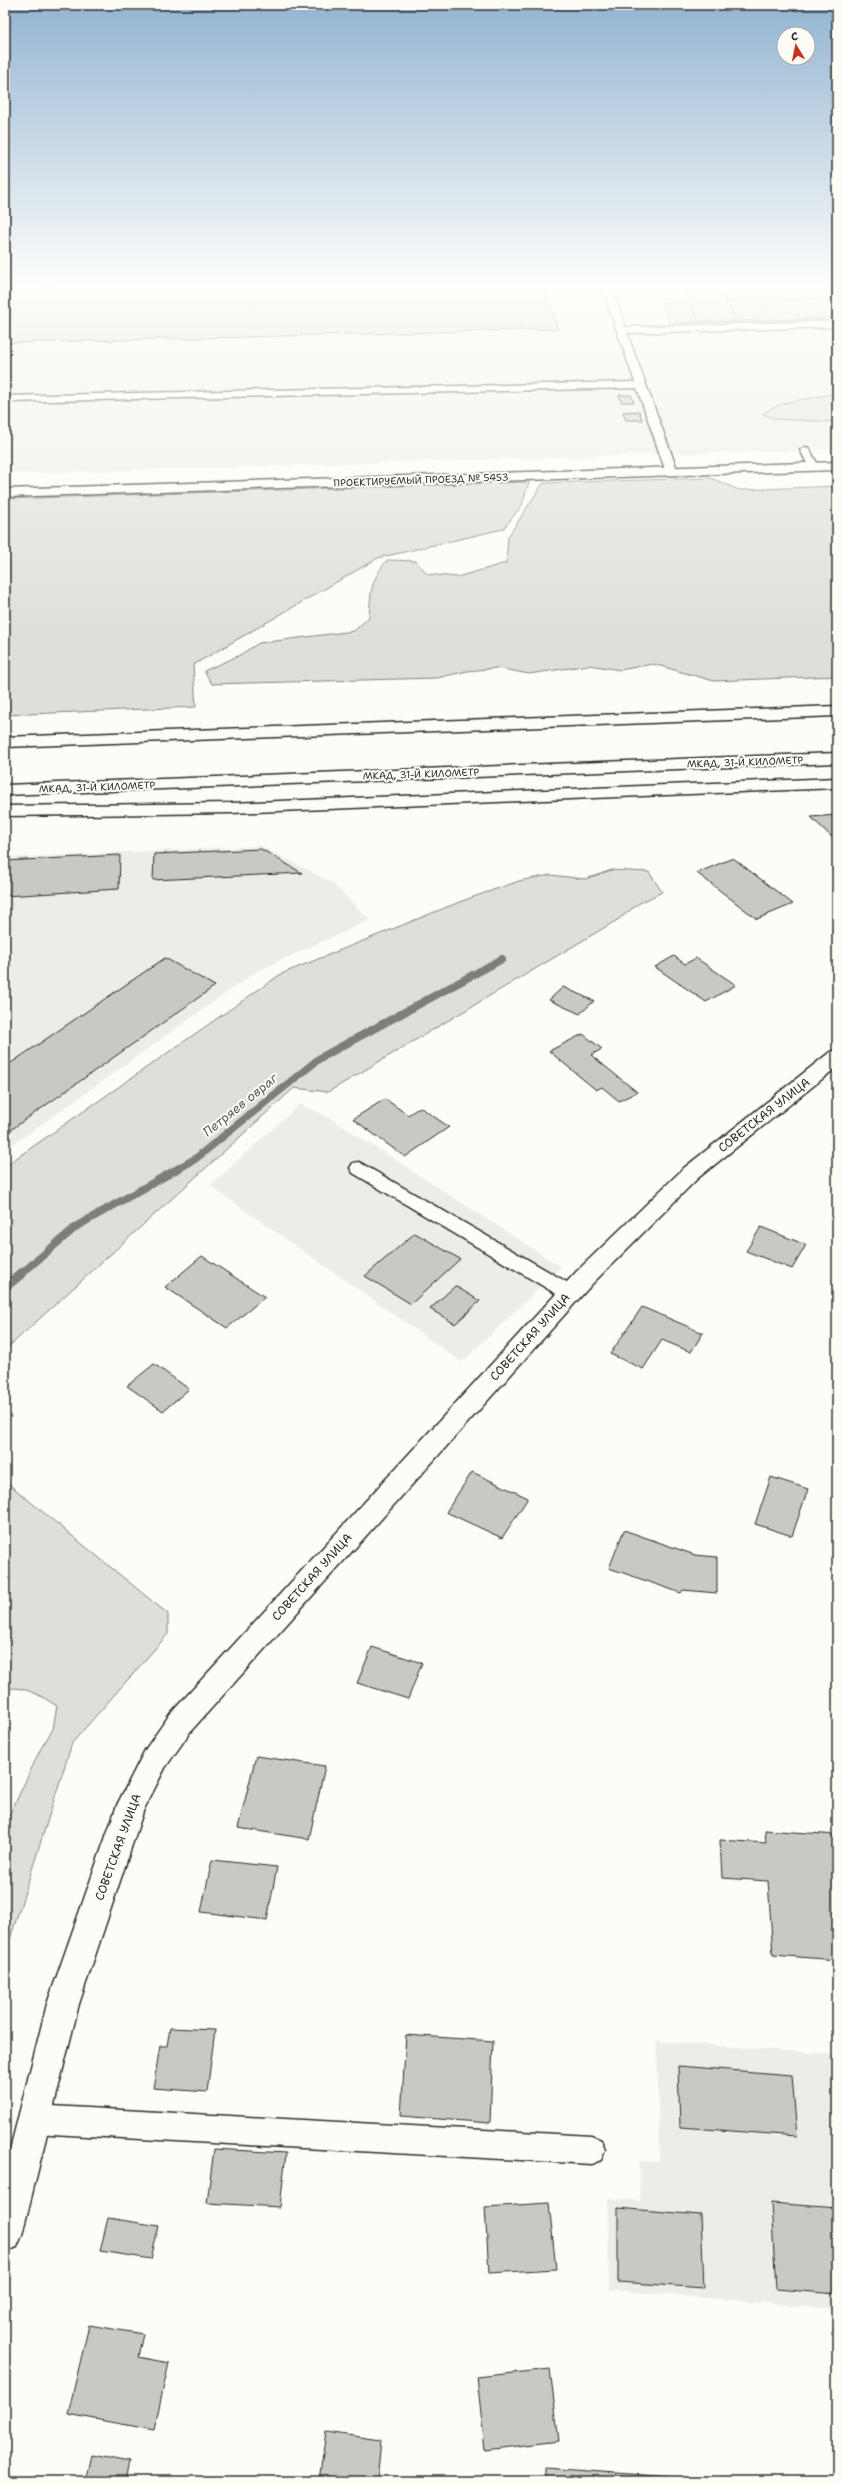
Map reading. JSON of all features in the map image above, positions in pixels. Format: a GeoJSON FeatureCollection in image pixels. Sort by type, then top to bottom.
{"type":"FeatureCollection","features":[{"type":"Feature","properties":{"kind":"main road","name":"ПРОЕКТИРУЕМЫЙ ПРОЕЗД № 5453"},"geometry":{"type":"LineString","coordinates":[[5,493],[837,466]]}},
{"type":"Feature","properties":{"kind":"main road"},"geometry":{"type":"LineString","coordinates":[[5,742],[837,711]]}},
{"type":"Feature","properties":{"kind":"main road","name":"МКАД, 31-Й КИЛОМЕТР"},"geometry":{"type":"LineString","coordinates":[[5,790],[837,758]]}},
{"type":"Feature","properties":{"kind":"main road"},"geometry":{"type":"LineString","coordinates":[[5,811],[231,808],[837,783]]}},
{"type":"Feature","properties":{"kind":"main road","name":"СОВЕТСКАЯ УЛИЦА"},"geometry":{"type":"LineString","coordinates":[[5,2235],[63,2004],[131,1805],[155,1759],[180,1723],[570,1293],[691,1173],[837,1057]]}},
{"type":"Feature","properties":{"kind":"lane"},"geometry":{"type":"LineString","coordinates":[[647,402],[672,472]]}},
{"type":"Feature","properties":{"kind":"lane"},"geometry":{"type":"LineString","coordinates":[[805,450],[814,467]]}},
{"type":"Feature","properties":{"kind":"lane"},"geometry":{"type":"LineString","coordinates":[[359,1168],[570,1293]]}},
{"type":"Feature","properties":{"kind":"lane"},"geometry":{"type":"LineString","coordinates":[[34,2119],[591,2150]]}},
{"type":"Feature","properties":{"kind":"shaded area"},"geometry":{"type":"Polygon","coordinates":[[[5,402],[837,402],[837,449],[5,474],[5,402]]]}},
{"type":"Feature","properties":{"kind":"shaded area"},"geometry":{"type":"Polygon","coordinates":[[[790,402],[837,402],[837,422],[775,419],[763,414],[790,402]]]}},
{"type":"Feature","properties":{"kind":"shaded area"},"geometry":{"type":"Polygon","coordinates":[[[711,478],[739,490],[837,486],[837,676],[714,681],[653,664],[620,670],[589,665],[529,674],[498,668],[467,671],[437,678],[212,684],[204,671],[238,656],[259,643],[354,631],[369,617],[372,587],[377,574],[387,560],[416,561],[427,574],[457,577],[506,563],[508,537],[543,483],[711,478]]]}},
{"type":"Feature","properties":{"kind":"shaded area"},"geometry":{"type":"Polygon","coordinates":[[[529,482],[522,505],[503,529],[378,558],[193,665],[196,707],[5,715],[5,499],[529,482]]]}},
{"type":"Feature","properties":{"kind":"shaded area"},"geometry":{"type":"Polygon","coordinates":[[[261,846],[331,882],[370,920],[257,971],[5,1150],[5,858],[261,846]]]}},
{"type":"Feature","properties":{"kind":"shaded area"},"geometry":{"type":"Polygon","coordinates":[[[612,870],[649,872],[662,892],[638,904],[619,919],[328,1092],[294,1088],[5,1350],[5,1166],[281,974],[462,901],[519,881],[550,875],[585,879],[612,870]]]}},
{"type":"Feature","properties":{"kind":"shaded area"},"geometry":{"type":"Polygon","coordinates":[[[300,1104],[330,1118],[561,1267],[462,1362],[210,1186],[300,1104]]]}},
{"type":"Feature","properties":{"kind":"shaded area"},"geometry":{"type":"Polygon","coordinates":[[[5,1481],[168,1614],[168,1634],[72,1743],[5,1955],[5,1825],[40,1750],[53,1729],[57,1706],[39,1695],[26,1690],[12,1688],[5,1689],[5,1481]]]}},
{"type":"Feature","properties":{"kind":"shaded area"},"geometry":{"type":"Polygon","coordinates":[[[657,2041],[837,2055],[837,2309],[609,2290],[608,2198],[640,2201],[639,2161],[659,2162],[657,2041]]]}},
{"type":"Feature","properties":{"kind":"building"},"geometry":{"type":"Polygon","coordinates":[[[639,411],[642,420],[626,420],[623,412],[639,411]]]}},
{"type":"Feature","properties":{"kind":"building"},"geometry":{"type":"Polygon","coordinates":[[[837,815],[837,842],[811,817],[837,815]]]}},
{"type":"Feature","properties":{"kind":"building"},"geometry":{"type":"Polygon","coordinates":[[[261,849],[302,873],[153,880],[154,854],[261,849]]]}},
{"type":"Feature","properties":{"kind":"building"},"geometry":{"type":"Polygon","coordinates":[[[120,855],[119,889],[5,896],[5,861],[120,855]]]}},
{"type":"Feature","properties":{"kind":"building"},"geometry":{"type":"Polygon","coordinates":[[[733,858],[793,904],[757,919],[697,873],[733,858]]]}},
{"type":"Feature","properties":{"kind":"building"},"geometry":{"type":"Polygon","coordinates":[[[674,956],[685,964],[696,958],[736,985],[706,1002],[655,967],[674,956]]]}},
{"type":"Feature","properties":{"kind":"building"},"geometry":{"type":"Polygon","coordinates":[[[165,958],[215,986],[5,1134],[5,1067],[165,958]]]}},
{"type":"Feature","properties":{"kind":"building"},"geometry":{"type":"Polygon","coordinates":[[[563,987],[594,1001],[580,1014],[549,1000],[563,987]]]}},
{"type":"Feature","properties":{"kind":"building"},"geometry":{"type":"Polygon","coordinates":[[[583,1034],[602,1049],[591,1055],[637,1092],[619,1101],[602,1087],[596,1090],[549,1051],[583,1034]]]}},
{"type":"Feature","properties":{"kind":"building"},"geometry":{"type":"Polygon","coordinates":[[[385,1099],[408,1115],[420,1107],[449,1127],[405,1157],[353,1119],[385,1099]]]}},
{"type":"Feature","properties":{"kind":"building"},"geometry":{"type":"Polygon","coordinates":[[[761,1227],[806,1245],[792,1269],[746,1251],[761,1227]]]}},
{"type":"Feature","properties":{"kind":"building"},"geometry":{"type":"Polygon","coordinates":[[[415,1233],[460,1259],[411,1304],[365,1276],[415,1233]]]}},
{"type":"Feature","properties":{"kind":"building"},"geometry":{"type":"Polygon","coordinates":[[[202,1256],[265,1297],[227,1328],[165,1287],[202,1256]]]}},
{"type":"Feature","properties":{"kind":"building"},"geometry":{"type":"Polygon","coordinates":[[[455,1286],[480,1301],[455,1324],[430,1309],[455,1286]]]}},
{"type":"Feature","properties":{"kind":"building"},"geometry":{"type":"Polygon","coordinates":[[[642,1307],[703,1333],[691,1352],[662,1340],[643,1369],[610,1354],[642,1307]]]}},
{"type":"Feature","properties":{"kind":"building"},"geometry":{"type":"Polygon","coordinates":[[[154,1364],[189,1389],[163,1411],[127,1386],[154,1364]]]}},
{"type":"Feature","properties":{"kind":"building"},"geometry":{"type":"Polygon","coordinates":[[[472,1472],[528,1498],[502,1538],[446,1512],[472,1472]]]}},
{"type":"Feature","properties":{"kind":"building"},"geometry":{"type":"Polygon","coordinates":[[[771,1477],[808,1489],[792,1536],[755,1524],[771,1477]]]}},
{"type":"Feature","properties":{"kind":"building"},"geometry":{"type":"Polygon","coordinates":[[[624,1530],[695,1555],[717,1557],[717,1593],[683,1590],[681,1593],[609,1568],[624,1530]]]}},
{"type":"Feature","properties":{"kind":"building"},"geometry":{"type":"Polygon","coordinates":[[[372,1647],[422,1663],[408,1699],[357,1683],[372,1647]]]}},
{"type":"Feature","properties":{"kind":"building"},"geometry":{"type":"Polygon","coordinates":[[[256,1756],[325,1766],[309,1839],[238,1828],[256,1756]]]}},
{"type":"Feature","properties":{"kind":"building"},"geometry":{"type":"Polygon","coordinates":[[[765,1830],[837,1835],[837,1960],[773,1955],[768,1881],[722,1878],[720,1840],[766,1843],[765,1830]]]}},
{"type":"Feature","properties":{"kind":"building"},"geometry":{"type":"Polygon","coordinates":[[[212,1860],[277,1867],[267,1920],[201,1912],[212,1860]]]}},
{"type":"Feature","properties":{"kind":"building"},"geometry":{"type":"Polygon","coordinates":[[[170,2028],[215,2030],[207,2092],[153,2088],[160,2046],[167,2046],[170,2028]]]}},
{"type":"Feature","properties":{"kind":"building"},"geometry":{"type":"Polygon","coordinates":[[[406,2035],[493,2041],[490,2123],[401,2116],[406,2035]]]}},
{"type":"Feature","properties":{"kind":"building"},"geometry":{"type":"Polygon","coordinates":[[[678,2066],[792,2075],[797,2136],[680,2127],[678,2066]]]}},
{"type":"Feature","properties":{"kind":"building"},"geometry":{"type":"Polygon","coordinates":[[[214,2149],[286,2153],[280,2207],[207,2203],[214,2149]]]}},
{"type":"Feature","properties":{"kind":"building"},"geometry":{"type":"Polygon","coordinates":[[[549,2203],[556,2269],[489,2273],[485,2207],[549,2203]]]}},
{"type":"Feature","properties":{"kind":"building"},"geometry":{"type":"Polygon","coordinates":[[[771,2203],[837,2208],[837,2294],[776,2289],[771,2203]]]}},
{"type":"Feature","properties":{"kind":"building"},"geometry":{"type":"Polygon","coordinates":[[[618,2208],[701,2215],[704,2288],[618,2282],[618,2208]]]}},
{"type":"Feature","properties":{"kind":"building"},"geometry":{"type":"Polygon","coordinates":[[[108,2218],[159,2226],[151,2259],[100,2251],[108,2218]]]}},
{"type":"Feature","properties":{"kind":"building"},"geometry":{"type":"Polygon","coordinates":[[[89,2325],[143,2334],[138,2357],[169,2363],[154,2430],[68,2414],[89,2325]]]}},
{"type":"Feature","properties":{"kind":"building"},"geometry":{"type":"Polygon","coordinates":[[[550,2369],[559,2441],[485,2450],[477,2377],[550,2369]]]}},
{"type":"Feature","properties":{"kind":"building"},"geometry":{"type":"Polygon","coordinates":[[[326,2432],[381,2440],[377,2481],[319,2481],[326,2432]]]}},
{"type":"Feature","properties":{"kind":"building"},"geometry":{"type":"Polygon","coordinates":[[[92,2455],[129,2462],[125,2481],[86,2481],[92,2455]]]}},
{"type":"Feature","properties":{"kind":"building"},"geometry":{"type":"Polygon","coordinates":[[[545,2468],[715,2480],[715,2481],[545,2481],[545,2468]]]}},
{"type":"Feature","properties":{"kind":"waterway","name":"Петряев овраг"},"geometry":{"type":"LineString","coordinates":[[21,1274],[77,1226],[195,1159],[320,1058],[502,959]]}},
{"type":"Feature","properties":{"kind":"waterway","name":"Петряев овраг"},"geometry":{"type":"LineString","coordinates":[[5,1287],[22,1273]]}}]}
